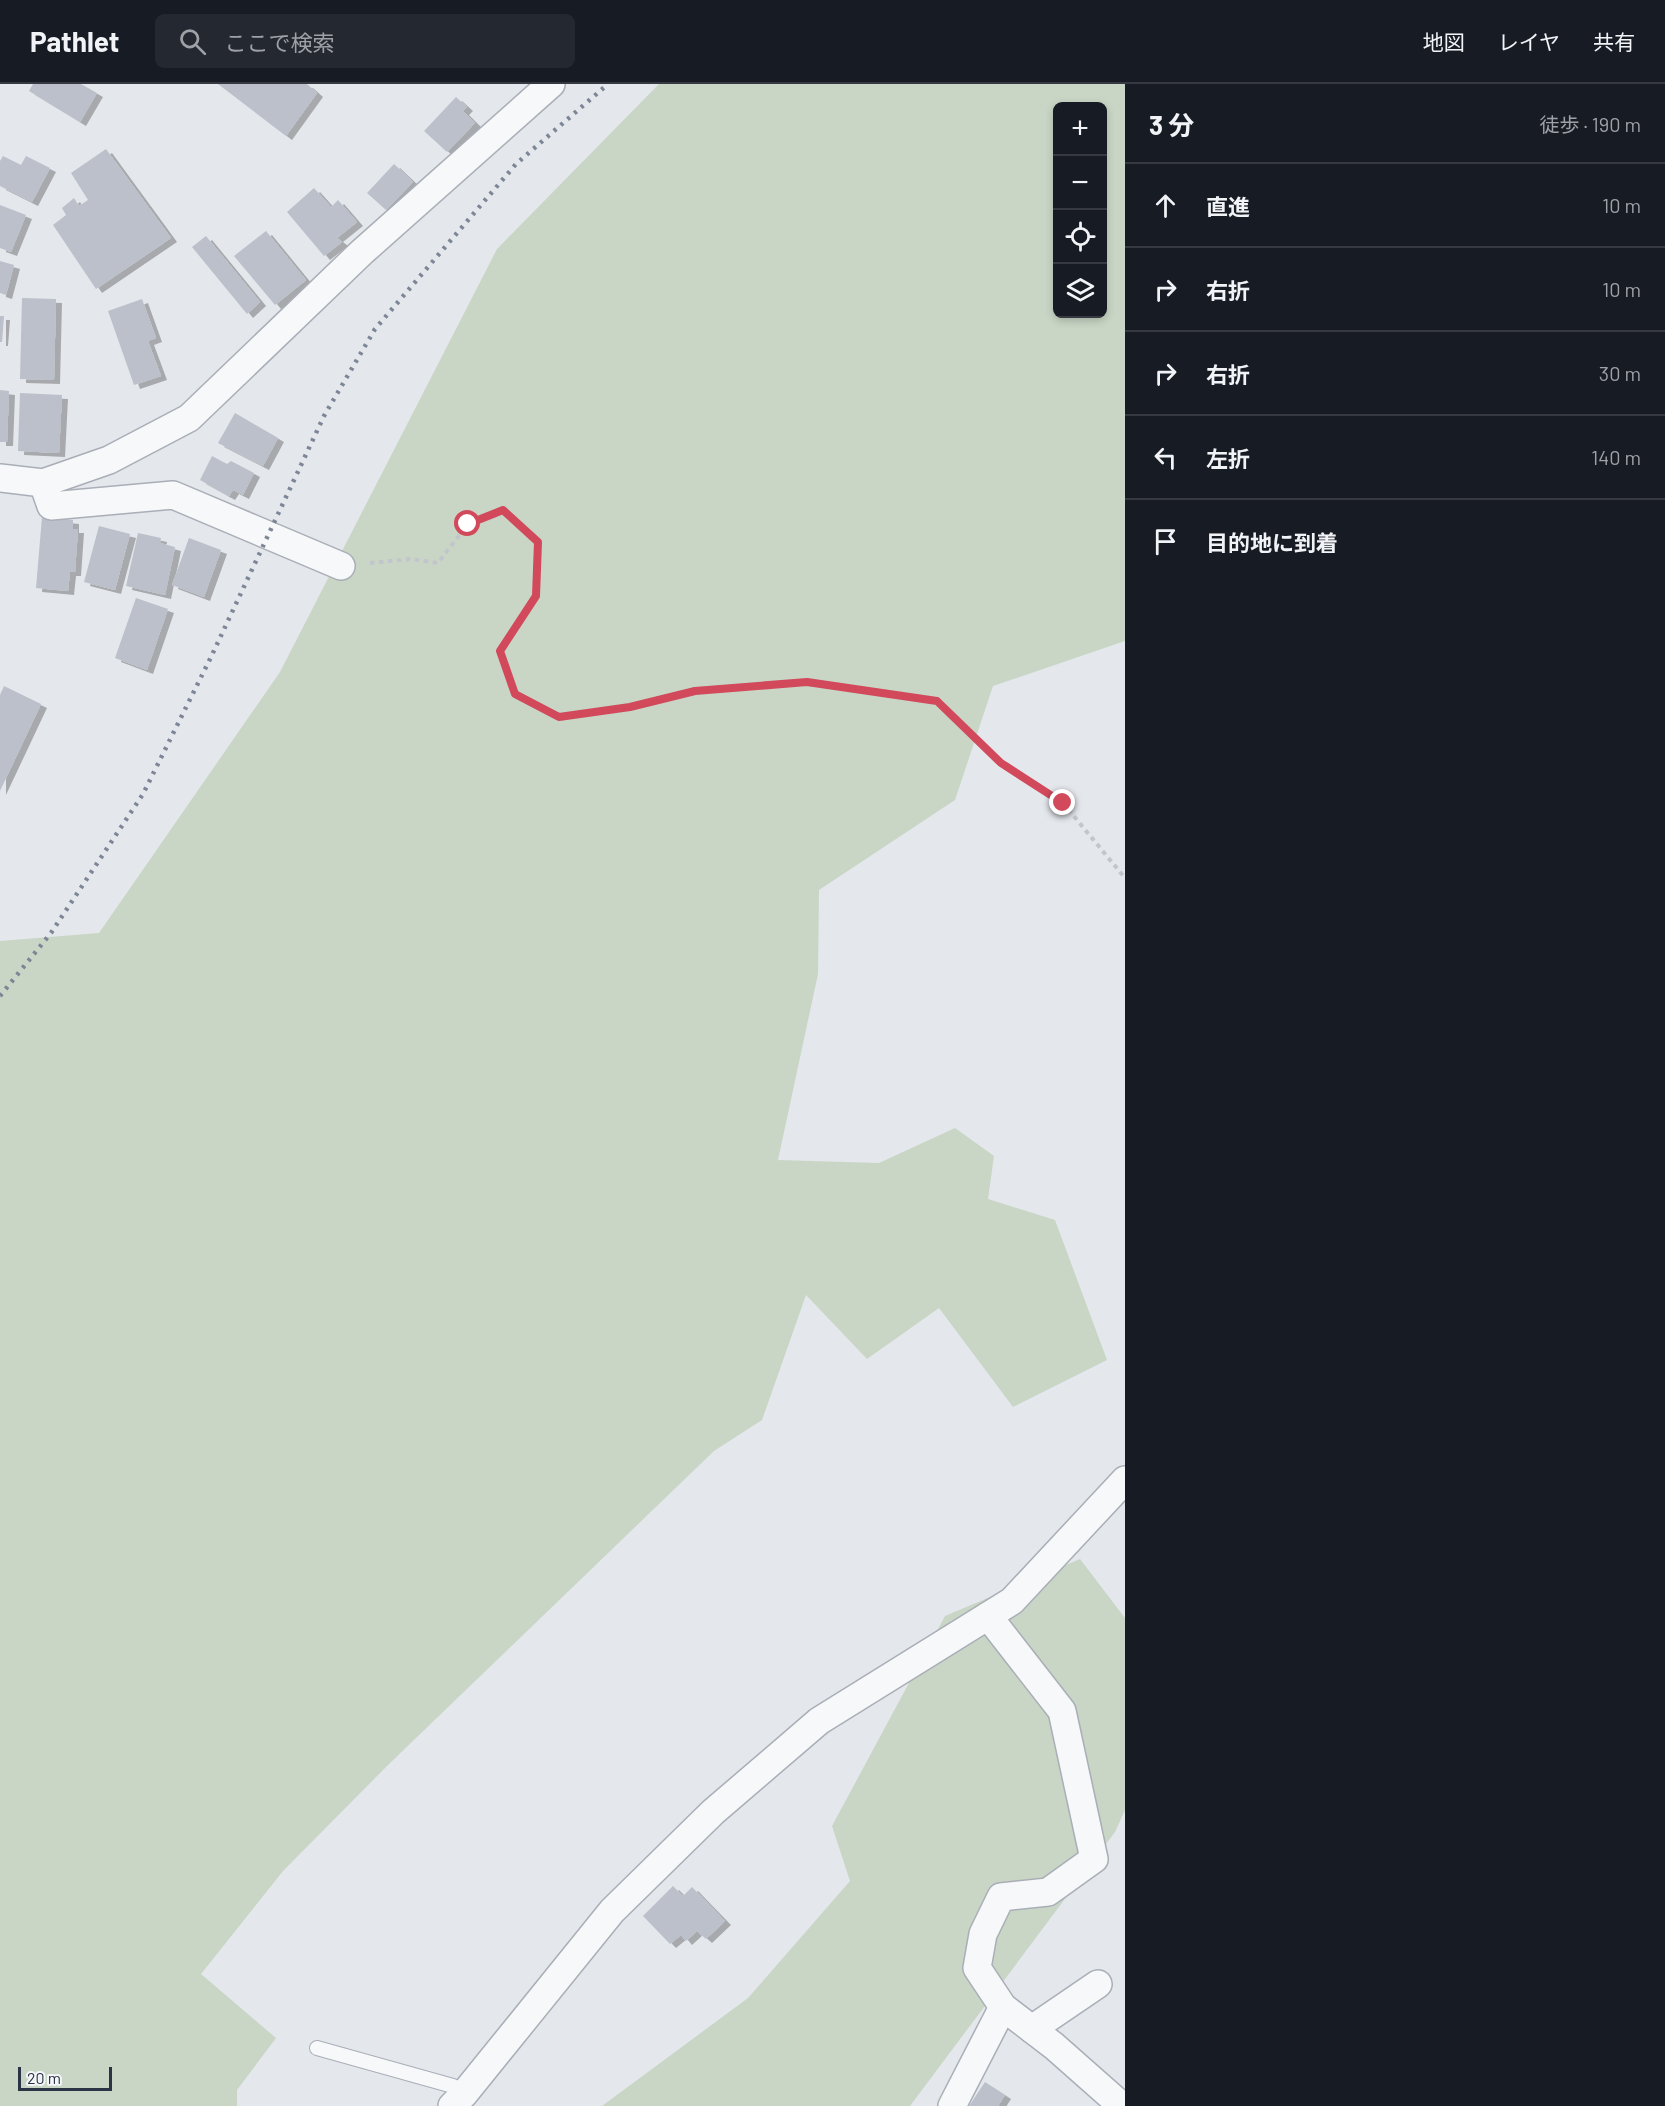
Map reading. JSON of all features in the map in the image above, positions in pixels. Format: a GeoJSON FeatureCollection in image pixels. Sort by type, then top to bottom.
{"type":"FeatureCollection","features":[{"type":"Feature","properties":{"kind":"street"},"geometry":{"type":"LineString","coordinates":[[0,478],[43,483],[109,460],[189,418],[362,252],[551,84]]}},
{"type":"Feature","properties":{"kind":"street"},"geometry":{"type":"LineString","coordinates":[[43,483],[51,507],[173,495],[341,566]]}},
{"type":"Feature","properties":{"kind":"street"},"geometry":{"type":"LineString","coordinates":[[458,2100],[612,1911],[713,1812],[819,1721],[1012,1601],[1125,1480]]}},
{"type":"Feature","properties":{"kind":"street"},"geometry":{"type":"LineString","coordinates":[[988,1616],[1062,1711],[1094,1859],[1048,1892],[1001,1897],[983,1934],[977,1968],[1004,2007],[1122,2106]]}},
{"type":"Feature","properties":{"kind":"street"},"geometry":{"type":"LineString","coordinates":[[1032,2029],[1098,1984]]}},
{"type":"Feature","properties":{"kind":"street"},"geometry":{"type":"LineString","coordinates":[[952,2106],[1004,2007]]}},
{"type":"Feature","properties":{"kind":"street"},"geometry":{"type":"LineString","coordinates":[[1089,2077],[1090,2106]]}},
{"type":"Feature","properties":{"kind":"lane"},"geometry":{"type":"LineString","coordinates":[[317,2048],[453,2086],[458,2100]]}},
{"type":"Feature","properties":{"kind":"path"},"geometry":{"type":"LineString","coordinates":[[341,566],[411,559],[438,563],[468,524],[503,510],[538,542],[536,596],[500,651],[515,694],[559,717],[630,707],[695,691],[807,682],[937,701],[1001,763],[1063,803],[1125,878]]}},
{"type":"Feature","properties":{"kind":"green space"},"geometry":{"type":"Polygon","coordinates":[[[659,84],[1125,84],[1125,641],[993,686],[955,800],[819,890],[818,974],[778,1160],[879,1163],[955,1128],[994,1156],[988,1199],[1055,1220],[1107,1360],[1013,1407],[939,1308],[867,1359],[806,1295],[762,1420],[714,1451],[389,1764],[283,1871],[201,1974],[276,2038],[237,2090],[237,2106],[0,2106],[0,941],[99,933],[280,672],[497,249],[659,84]]]}},
{"type":"Feature","properties":{"kind":"green space"},"geometry":{"type":"Polygon","coordinates":[[[1080,1559],[1125,1618],[1125,1810],[1115,1832],[910,2106],[602,2106],[748,1998],[850,1881],[832,1826],[945,1616],[1080,1559]]]}},
{"type":"Feature","properties":{"kind":"building"},"geometry":{"type":"Polygon","coordinates":[[[33,84],[81,84],[97,93],[80,122],[29,91],[33,84]]]}},
{"type":"Feature","properties":{"kind":"building"},"geometry":{"type":"Polygon","coordinates":[[[218,84],[307,84],[317,93],[286,136],[218,84]]]}},
{"type":"Feature","properties":{"kind":"building"},"geometry":{"type":"Polygon","coordinates":[[[456,97],[467,107],[463,111],[475,123],[447,152],[424,131],[456,97]]]}},
{"type":"Feature","properties":{"kind":"building"},"geometry":{"type":"Polygon","coordinates":[[[106,149],[171,238],[96,289],[53,225],[66,215],[62,208],[74,198],[79,206],[88,200],[71,173],[106,149]]]}},
{"type":"Feature","properties":{"kind":"building"},"geometry":{"type":"Polygon","coordinates":[[[3,156],[21,165],[26,156],[50,168],[32,202],[0,186],[0,161],[3,156]]]}},
{"type":"Feature","properties":{"kind":"building"},"geometry":{"type":"Polygon","coordinates":[[[394,164],[413,182],[386,210],[367,193],[394,164]]]}},
{"type":"Feature","properties":{"kind":"building"},"geometry":{"type":"Polygon","coordinates":[[[314,188],[331,207],[338,200],[357,222],[337,238],[342,242],[324,256],[287,212],[314,188]]]}},
{"type":"Feature","properties":{"kind":"building"},"geometry":{"type":"Polygon","coordinates":[[[0,205],[26,215],[11,252],[0,248],[0,205]]]}},
{"type":"Feature","properties":{"kind":"building"},"geometry":{"type":"Polygon","coordinates":[[[266,231],[306,280],[275,305],[234,256],[266,231]]]}},
{"type":"Feature","properties":{"kind":"building"},"geometry":{"type":"Polygon","coordinates":[[[206,236],[260,302],[247,314],[192,247],[206,236]]]}},
{"type":"Feature","properties":{"kind":"building"},"geometry":{"type":"Polygon","coordinates":[[[0,261],[14,265],[6,295],[0,293],[0,261]]]}},
{"type":"Feature","properties":{"kind":"building"},"geometry":{"type":"Polygon","coordinates":[[[22,298],[56,299],[54,380],[20,379],[22,298]]]}},
{"type":"Feature","properties":{"kind":"building"},"geometry":{"type":"Polygon","coordinates":[[[142,299],[156,338],[148,341],[161,376],[134,385],[108,311],[142,299]]]}},
{"type":"Feature","properties":{"kind":"building"},"geometry":{"type":"Polygon","coordinates":[[[0,316],[4,316],[2,342],[0,342],[0,316]]]}},
{"type":"Feature","properties":{"kind":"building"},"geometry":{"type":"Polygon","coordinates":[[[0,390],[9,391],[7,442],[0,442],[0,390]]]}},
{"type":"Feature","properties":{"kind":"building"},"geometry":{"type":"Polygon","coordinates":[[[20,393],[62,395],[59,453],[18,451],[20,393]]]}},
{"type":"Feature","properties":{"kind":"building"},"geometry":{"type":"Polygon","coordinates":[[[235,413],[278,438],[263,466],[218,443],[235,413]]]}},
{"type":"Feature","properties":{"kind":"building"},"geometry":{"type":"Polygon","coordinates":[[[212,456],[227,464],[231,461],[254,473],[243,495],[233,490],[229,496],[200,480],[212,456]]]}},
{"type":"Feature","properties":{"kind":"building"},"geometry":{"type":"Polygon","coordinates":[[[42,517],[73,520],[73,529],[78,529],[75,572],[70,572],[68,591],[36,588],[42,517]]]}},
{"type":"Feature","properties":{"kind":"building"},"geometry":{"type":"Polygon","coordinates":[[[99,526],[130,534],[115,590],[84,582],[99,526]]]}},
{"type":"Feature","properties":{"kind":"building"},"geometry":{"type":"Polygon","coordinates":[[[138,533],[161,538],[160,543],[175,547],[165,595],[126,586],[138,533]]]}},
{"type":"Feature","properties":{"kind":"building"},"geometry":{"type":"Polygon","coordinates":[[[189,538],[221,550],[204,597],[172,585],[189,538]]]}},
{"type":"Feature","properties":{"kind":"building"},"geometry":{"type":"Polygon","coordinates":[[[136,598],[168,609],[147,670],[115,658],[136,598]]]}},
{"type":"Feature","properties":{"kind":"building"},"geometry":{"type":"Polygon","coordinates":[[[4,686],[41,704],[0,791],[0,695],[4,686]]]}},
{"type":"Feature","properties":{"kind":"building"},"geometry":{"type":"Polygon","coordinates":[[[673,1886],[683,1896],[692,1887],[725,1921],[706,1939],[697,1931],[686,1941],[681,1935],[670,1944],[643,1916],[673,1886]]]}},
{"type":"Feature","properties":{"kind":"building"},"geometry":{"type":"Polygon","coordinates":[[[985,2082],[1005,2095],[998,2106],[969,2106],[985,2082]]]}},
{"type":"Feature","properties":{"kind":"railway"},"geometry":{"type":"LineString","coordinates":[[0,996],[51,933],[143,794],[211,657],[324,416],[375,329],[516,164],[608,84]]}},
{"type":"Feature","properties":{"kind":"route"},"geometry":{"type":"LineString","coordinates":[[468,524],[503,510],[538,542],[536,596],[500,651],[515,694],[559,717],[630,707],[695,691],[807,682],[937,701],[1001,763],[1063,803]]}}]}
